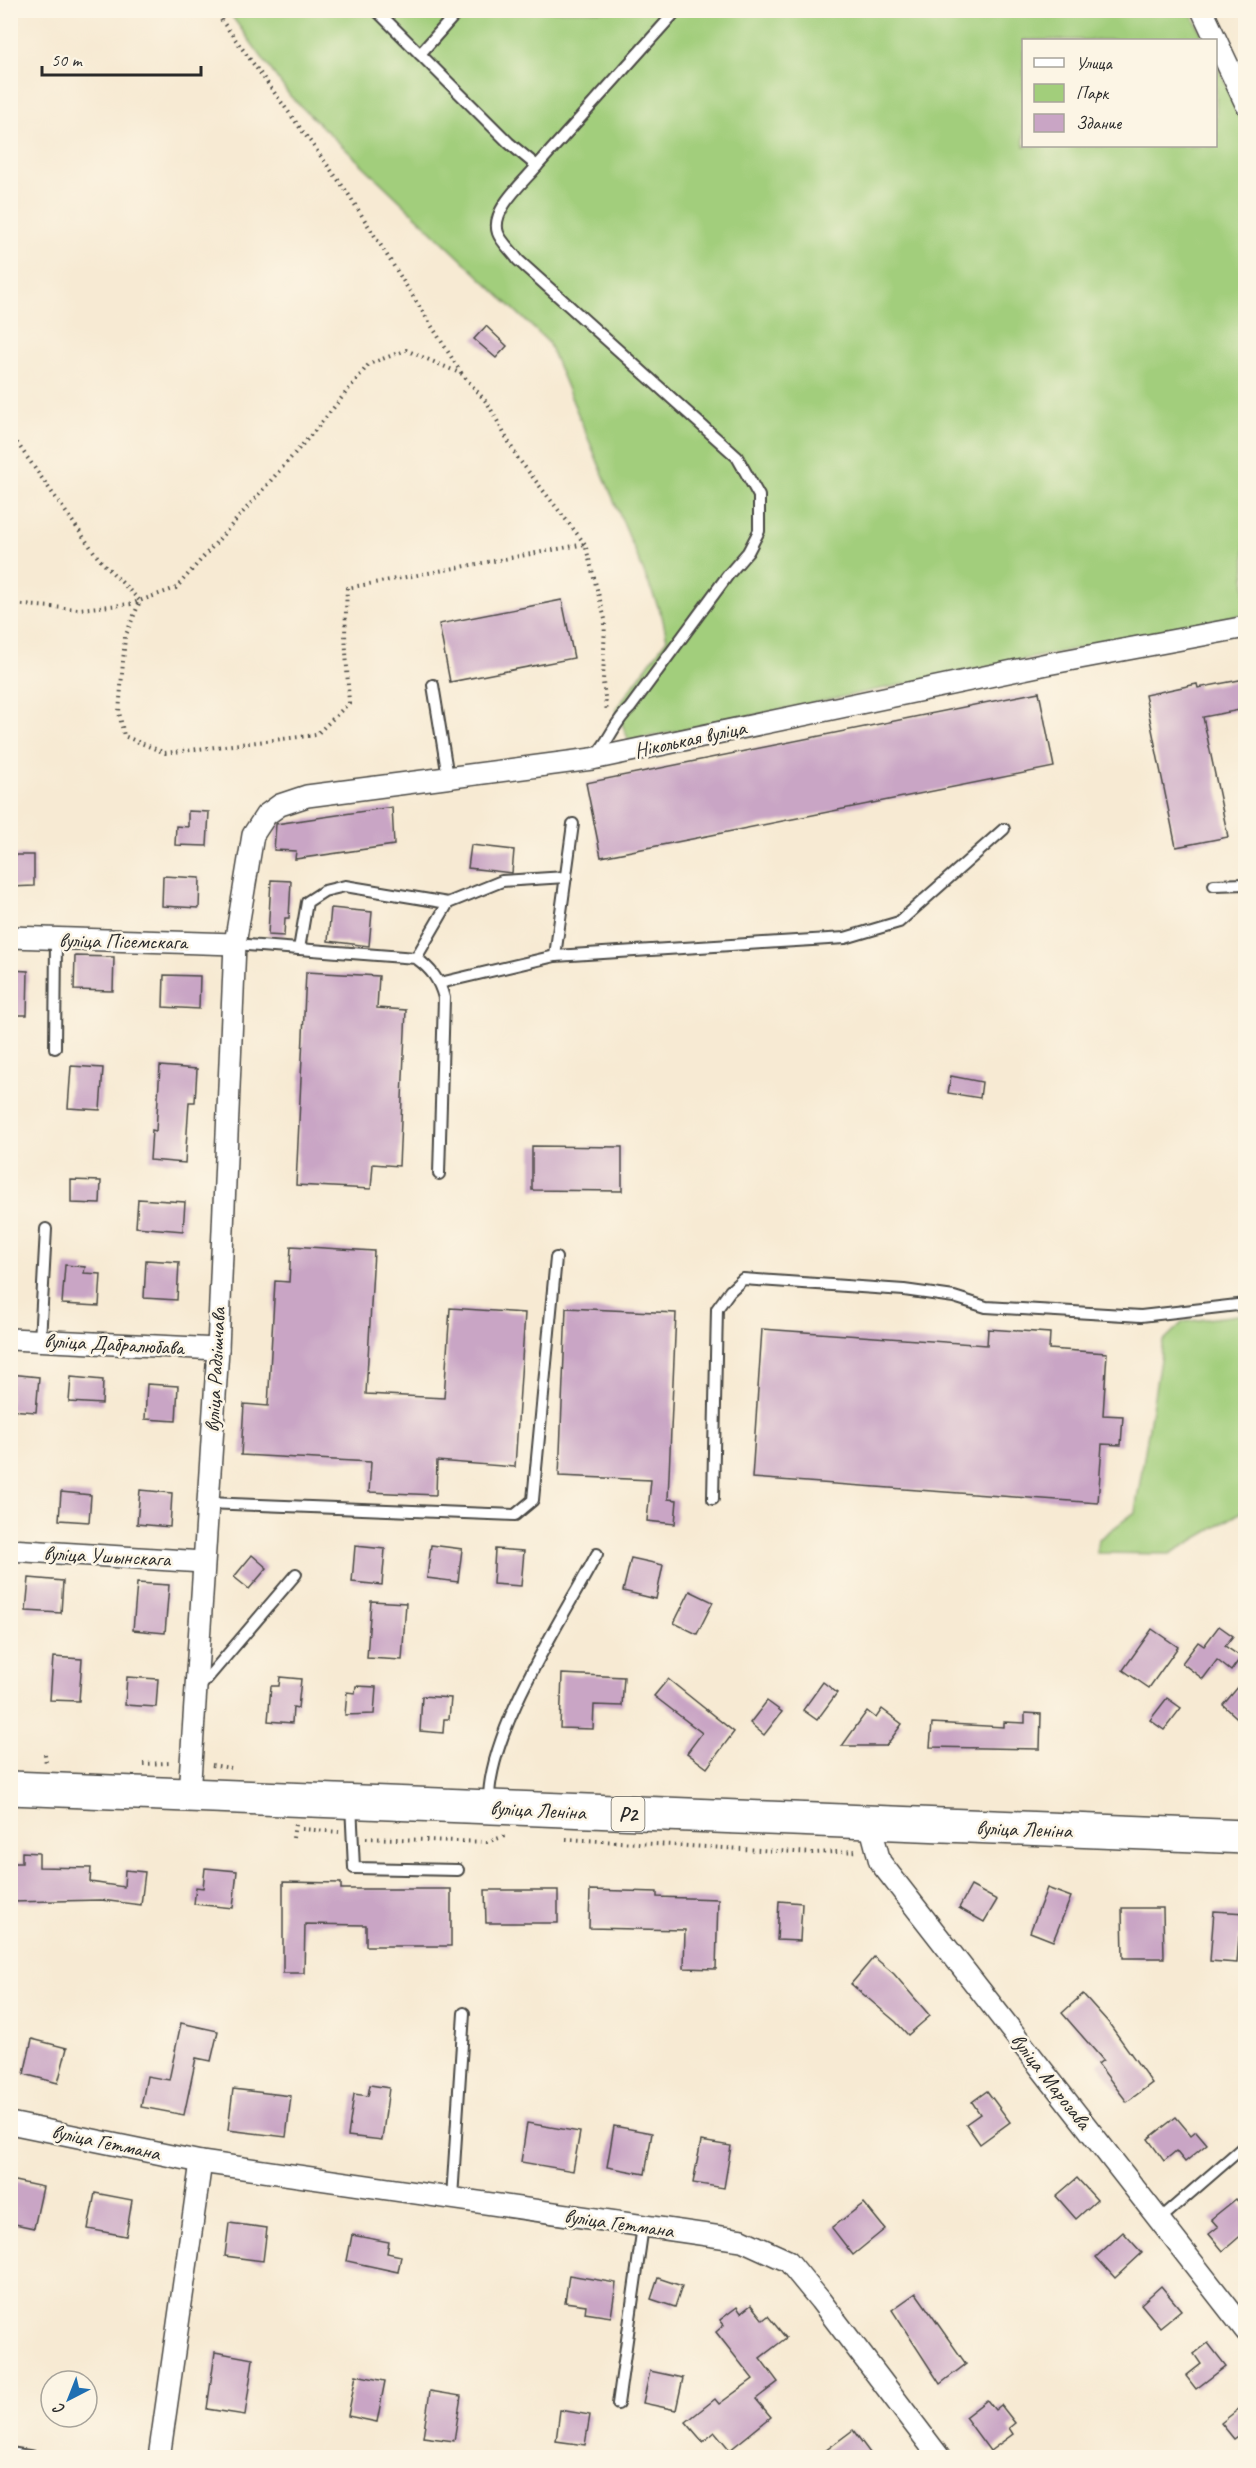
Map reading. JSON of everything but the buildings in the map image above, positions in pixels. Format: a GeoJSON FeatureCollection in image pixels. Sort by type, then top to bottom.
{"type":"FeatureCollection","features":[{"type":"Feature","properties":{"kind":"main road","name":"вуліца Леніна"},"geometry":{"type":"LineString","coordinates":[[10,1788],[870,1824],[1245,1837]]}},
{"type":"Feature","properties":{"kind":"street"},"geometry":{"type":"LineString","coordinates":[[1202,10],[1215,39]]}},
{"type":"Feature","properties":{"kind":"street"},"geometry":{"type":"LineString","coordinates":[[1217,43],[1245,104]]}},
{"type":"Feature","properties":{"kind":"street","name":"Ніколькая вуліца"},"geometry":{"type":"LineString","coordinates":[[235,944],[253,835],[266,815],[280,805],[307,796],[592,759],[1047,664],[1245,627]]}},
{"type":"Feature","properties":{"kind":"street","name":"вуліца Пісемскага"},"geometry":{"type":"LineString","coordinates":[[10,937],[235,944]]}},
{"type":"Feature","properties":{"kind":"street","name":"вуліца Радзішчава"},"geometry":{"type":"LineString","coordinates":[[189,1795],[202,1562],[218,1349],[235,944]]}},
{"type":"Feature","properties":{"kind":"street","name":"вуліца Дабралюбава"},"geometry":{"type":"LineString","coordinates":[[10,1339],[218,1349]]}},
{"type":"Feature","properties":{"kind":"street","name":"вуліца Ушынскага"},"geometry":{"type":"LineString","coordinates":[[10,1550],[202,1562]]}},
{"type":"Feature","properties":{"kind":"street","name":"вуліца Марозава"},"geometry":{"type":"LineString","coordinates":[[870,1824],[880,1862],[1245,2331]]}},
{"type":"Feature","properties":{"kind":"street","name":"вуліца Гетмана"},"geometry":{"type":"LineString","coordinates":[[10,2123],[201,2162],[742,2240],[788,2261],[940,2457]]}},
{"type":"Feature","properties":{"kind":"street"},"geometry":{"type":"LineString","coordinates":[[159,2457],[201,2162]]}},
{"type":"Feature","properties":{"kind":"lane"},"geometry":{"type":"LineString","coordinates":[[376,10],[509,143],[537,166]]}},
{"type":"Feature","properties":{"kind":"lane"},"geometry":{"type":"LineString","coordinates":[[420,54],[459,10]]}},
{"type":"Feature","properties":{"kind":"lane"},"geometry":{"type":"LineString","coordinates":[[592,759],[610,736],[618,718],[630,708],[728,574],[748,552],[759,531],[759,496],[737,457],[518,260],[498,234],[497,218],[537,166],[677,10]]}},
{"type":"Feature","properties":{"kind":"lane"},"geometry":{"type":"LineString","coordinates":[[434,686],[448,777]]}},
{"type":"Feature","properties":{"kind":"lane"},"geometry":{"type":"LineString","coordinates":[[555,956],[573,824]]}},
{"type":"Feature","properties":{"kind":"lane"},"geometry":{"type":"LineString","coordinates":[[440,983],[555,956],[845,938],[899,922],[1004,829]]}},
{"type":"Feature","properties":{"kind":"lane"},"geometry":{"type":"LineString","coordinates":[[299,949],[308,902],[324,891],[345,886],[448,903],[502,881],[566,877]]}},
{"type":"Feature","properties":{"kind":"lane"},"geometry":{"type":"LineString","coordinates":[[1214,885],[1245,884]]}},
{"type":"Feature","properties":{"kind":"lane"},"geometry":{"type":"LineString","coordinates":[[416,958],[448,903]]}},
{"type":"Feature","properties":{"kind":"lane"},"geometry":{"type":"LineString","coordinates":[[55,1048],[56,939]]}},
{"type":"Feature","properties":{"kind":"lane"},"geometry":{"type":"LineString","coordinates":[[235,944],[416,958],[430,968],[440,983],[444,998],[439,1174]]}},
{"type":"Feature","properties":{"kind":"lane"},"geometry":{"type":"LineString","coordinates":[[40,1341],[46,1229]]}},
{"type":"Feature","properties":{"kind":"lane"},"geometry":{"type":"LineString","coordinates":[[207,1503],[516,1515],[533,1500],[556,1258]]}},
{"type":"Feature","properties":{"kind":"lane"},"geometry":{"type":"LineString","coordinates":[[713,1499],[717,1309],[730,1291],[743,1279],[904,1290],[954,1297],[986,1307],[1141,1316],[1245,1304]]}},
{"type":"Feature","properties":{"kind":"lane"},"geometry":{"type":"LineString","coordinates":[[489,1808],[488,1785],[512,1711],[597,1554]]}},
{"type":"Feature","properties":{"kind":"lane"},"geometry":{"type":"LineString","coordinates":[[195,1693],[296,1574]]}},
{"type":"Feature","properties":{"kind":"lane"},"geometry":{"type":"LineString","coordinates":[[351,1801],[354,1868],[458,1870]]}},
{"type":"Feature","properties":{"kind":"lane"},"geometry":{"type":"LineString","coordinates":[[452,2198],[464,2013]]}},
{"type":"Feature","properties":{"kind":"lane"},"geometry":{"type":"LineString","coordinates":[[1159,2220],[1242,2148],[1245,2151]]}},
{"type":"Feature","properties":{"kind":"lane"},"geometry":{"type":"LineString","coordinates":[[618,2404],[643,2226]]}},
{"type":"Feature","properties":{"kind":"lane"},"geometry":{"type":"LineString","coordinates":[[10,2453],[41,2457]]}},
{"type":"Feature","properties":{"kind":"path"},"geometry":{"type":"LineString","coordinates":[[214,10],[347,192],[462,374],[488,404],[517,456],[585,544],[605,619],[603,682],[610,736]]}},
{"type":"Feature","properties":{"kind":"path"},"geometry":{"type":"LineString","coordinates":[[10,604],[80,609],[131,604],[176,588],[318,427],[369,364],[406,350],[462,374]]}},
{"type":"Feature","properties":{"kind":"path"},"geometry":{"type":"LineString","coordinates":[[10,433],[99,559],[140,601]]}},
{"type":"Feature","properties":{"kind":"path"},"geometry":{"type":"LineString","coordinates":[[140,601],[125,637],[119,712],[124,736],[165,753],[316,735],[349,703],[345,634],[347,588],[585,544]]}},
{"type":"Feature","properties":{"kind":"green space"},"geometry":{"type":"Polygon","coordinates":[[[228,11],[1190,11],[1204,39],[1022,39],[1022,147],[1217,147],[1217,65],[1245,126],[1245,614],[629,741],[616,709],[667,639],[662,616],[548,342],[290,96],[228,11]]]}},
{"type":"Feature","properties":{"kind":"green space"},"geometry":{"type":"Polygon","coordinates":[[[1245,1314],[1245,1510],[1170,1554],[1096,1553],[1098,1540],[1135,1512],[1163,1341],[1183,1322],[1245,1314]]]}}]}
